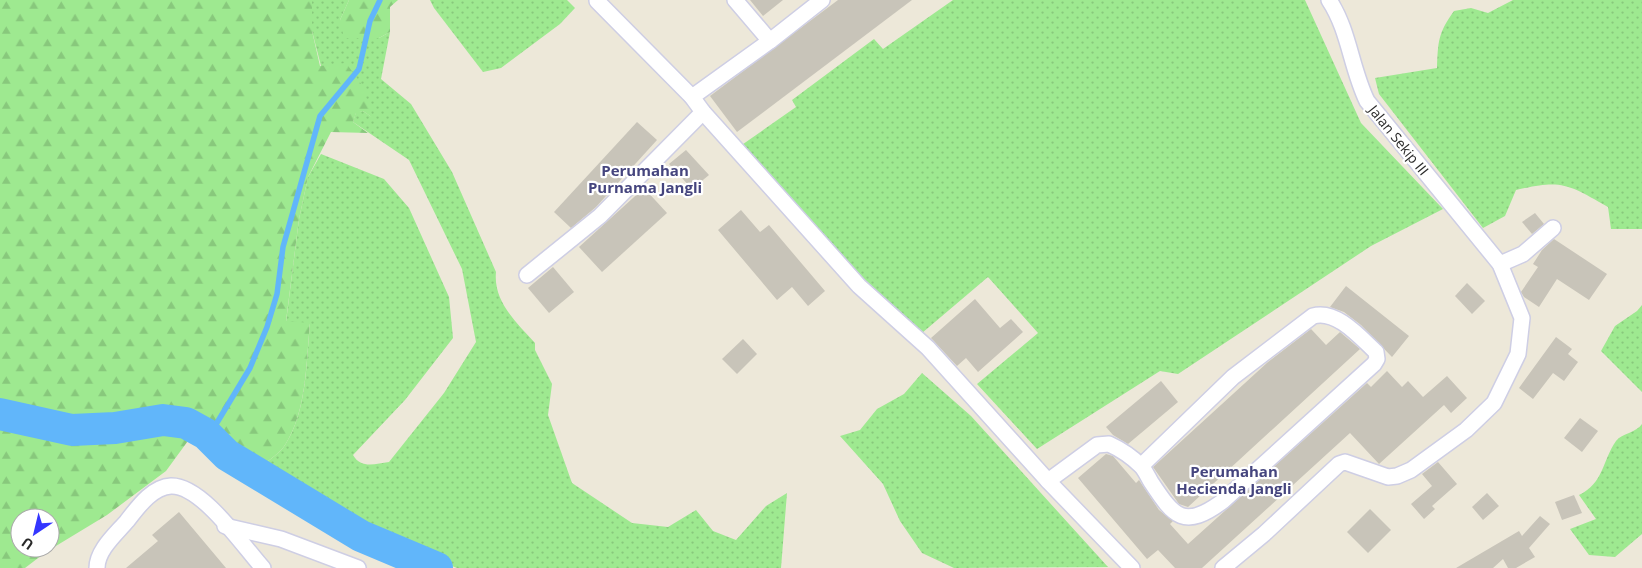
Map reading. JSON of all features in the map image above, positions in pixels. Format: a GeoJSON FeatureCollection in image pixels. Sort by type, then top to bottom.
{"type":"FeatureCollection","features":[{"type":"Feature","properties":{"kind":"street"},"geometry":{"type":"LineString","coordinates":[[735,0],[770,42]]}},
{"type":"Feature","properties":{"kind":"street"},"geometry":{"type":"LineString","coordinates":[[692,97],[770,42],[822,0]]}},
{"type":"Feature","properties":{"kind":"street","name":"Jalan Sekip III"},"geometry":{"type":"LineString","coordinates":[[1223,568],[1264,534],[1338,464],[1352,463],[1388,477],[1397,476],[1411,470],[1466,430],[1494,403],[1518,354],[1522,318],[1500,264],[1367,101],[1358,81],[1340,18],[1329,0]]}},
{"type":"Feature","properties":{"kind":"street"},"geometry":{"type":"LineString","coordinates":[[598,1],[692,97],[703,112],[859,286],[928,348],[1048,482],[1132,568]]}},
{"type":"Feature","properties":{"kind":"street"},"geometry":{"type":"LineString","coordinates":[[527,275],[600,216],[703,112]]}},
{"type":"Feature","properties":{"kind":"street"},"geometry":{"type":"LineString","coordinates":[[1500,264],[1523,254],[1553,228]]}},
{"type":"Feature","properties":{"kind":"street"},"geometry":{"type":"LineString","coordinates":[[1048,482],[1097,445],[1109,444],[1141,466],[1165,503],[1183,517],[1195,517],[1211,510],[1374,364],[1377,359],[1376,352],[1338,321],[1320,314],[1313,316],[1233,377],[1141,466]]}},
{"type":"Feature","properties":{"kind":"street"},"geometry":{"type":"LineString","coordinates":[[97,568],[101,553],[133,513],[150,495],[170,486],[182,487],[206,504],[263,568]]}},
{"type":"Feature","properties":{"kind":"street"},"geometry":{"type":"LineString","coordinates":[[226,526],[281,539],[358,568]]}},
{"type":"Feature","properties":{"kind":"green space"},"geometry":{"type":"Polygon","coordinates":[[[0,0],[312,0],[312,31],[320,66],[346,63],[362,85],[373,118],[363,111],[356,113],[353,122],[368,133],[331,132],[308,177],[299,219],[286,321],[310,323],[302,402],[292,432],[285,445],[262,466],[193,434],[166,471],[107,515],[60,544],[60,508],[10,508],[10,558],[38,558],[25,568],[0,568],[0,0]]]}},
{"type":"Feature","properties":{"kind":"green space"},"geometry":{"type":"Polygon","coordinates":[[[312,0],[349,0],[340,20],[379,38],[390,32],[381,79],[411,104],[452,172],[496,272],[498,293],[502,302],[514,320],[535,343],[535,350],[552,384],[548,415],[572,483],[632,523],[668,527],[696,510],[713,531],[736,540],[766,506],[787,493],[781,568],[457,568],[439,561],[316,498],[262,466],[285,445],[298,417],[302,402],[310,324],[286,322],[299,219],[308,177],[321,154],[384,179],[409,208],[449,297],[453,338],[405,400],[353,455],[356,459],[364,464],[389,462],[444,393],[476,342],[462,269],[409,160],[353,122],[356,112],[363,111],[372,117],[321,66],[312,31],[312,0]]]}},
{"type":"Feature","properties":{"kind":"green space"},"geometry":{"type":"Polygon","coordinates":[[[349,0],[398,0],[390,7],[390,32],[379,38],[344,38],[340,20],[349,0]]]}},
{"type":"Feature","properties":{"kind":"green space"},"geometry":{"type":"Polygon","coordinates":[[[430,0],[567,0],[575,8],[560,24],[501,68],[483,72],[434,8],[430,0]]]}},
{"type":"Feature","properties":{"kind":"green space"},"geometry":{"type":"Polygon","coordinates":[[[953,0],[1305,0],[1361,123],[1443,209],[1371,246],[1178,374],[1160,371],[1037,449],[977,384],[1038,333],[988,277],[922,333],[851,268],[736,149],[796,107],[792,100],[874,39],[883,49],[953,0]]]}},
{"type":"Feature","properties":{"kind":"green space"},"geometry":{"type":"Polygon","coordinates":[[[1513,0],[1642,0],[1642,229],[1611,229],[1608,207],[1583,193],[1555,184],[1516,190],[1505,216],[1483,228],[1379,94],[1375,78],[1437,68],[1440,38],[1454,11],[1471,8],[1488,13],[1513,0]]]}},
{"type":"Feature","properties":{"kind":"green space"},"geometry":{"type":"Polygon","coordinates":[[[1642,305],[1642,392],[1601,351],[1615,326],[1637,311],[1642,305]]]}},
{"type":"Feature","properties":{"kind":"green space"},"geometry":{"type":"Polygon","coordinates":[[[922,373],[971,416],[1108,567],[954,568],[922,553],[900,521],[883,484],[840,436],[860,430],[877,409],[904,394],[922,373]]]}},
{"type":"Feature","properties":{"kind":"green space"},"geometry":{"type":"Polygon","coordinates":[[[1642,424],[1642,534],[1615,557],[1589,555],[1570,529],[1596,519],[1579,495],[1587,490],[1598,478],[1616,441],[1642,424]]]}},
{"type":"Feature","properties":{"kind":"building"},"geometry":{"type":"Polygon","coordinates":[[[750,0],[783,0],[763,16],[750,0]]]}},
{"type":"Feature","properties":{"kind":"building"},"geometry":{"type":"Polygon","coordinates":[[[838,0],[912,0],[737,132],[710,96],[838,0]]]}},
{"type":"Feature","properties":{"kind":"building"},"geometry":{"type":"Polygon","coordinates":[[[637,122],[657,140],[596,207],[571,228],[554,212],[637,122]]]}},
{"type":"Feature","properties":{"kind":"building"},"geometry":{"type":"Polygon","coordinates":[[[686,150],[709,175],[692,189],[669,164],[686,150]]]}},
{"type":"Feature","properties":{"kind":"building"},"geometry":{"type":"Polygon","coordinates":[[[644,188],[667,213],[602,272],[579,247],[644,188]]]}},
{"type":"Feature","properties":{"kind":"building"},"geometry":{"type":"Polygon","coordinates":[[[741,210],[760,232],[769,225],[825,291],[808,306],[792,287],[777,300],[718,230],[741,210]]]}},
{"type":"Feature","properties":{"kind":"building"},"geometry":{"type":"Polygon","coordinates":[[[1535,213],[1544,224],[1532,234],[1522,222],[1535,213]]]}},
{"type":"Feature","properties":{"kind":"building"},"geometry":{"type":"Polygon","coordinates":[[[1554,239],[1607,274],[1589,300],[1557,279],[1539,307],[1524,297],[1521,292],[1538,267],[1533,264],[1542,250],[1554,239]]]}},
{"type":"Feature","properties":{"kind":"building"},"geometry":{"type":"Polygon","coordinates":[[[553,267],[574,292],[549,313],[528,288],[553,267]]]}},
{"type":"Feature","properties":{"kind":"building"},"geometry":{"type":"Polygon","coordinates":[[[1467,283],[1485,301],[1472,314],[1455,296],[1467,283]]]}},
{"type":"Feature","properties":{"kind":"building"},"geometry":{"type":"Polygon","coordinates":[[[1346,286],[1409,336],[1392,357],[1361,325],[1344,312],[1330,307],[1346,286]]]}},
{"type":"Feature","properties":{"kind":"building"},"geometry":{"type":"Polygon","coordinates":[[[975,299],[1000,328],[1011,319],[1023,332],[978,372],[966,358],[957,366],[931,338],[975,299]]]}},
{"type":"Feature","properties":{"kind":"building"},"geometry":{"type":"Polygon","coordinates":[[[1311,329],[1326,345],[1340,332],[1360,349],[1188,507],[1179,504],[1153,467],[1268,362],[1311,329]]]}},
{"type":"Feature","properties":{"kind":"building"},"geometry":{"type":"Polygon","coordinates":[[[1556,337],[1572,349],[1568,354],[1578,362],[1564,381],[1553,373],[1533,399],[1519,388],[1556,337]]]}},
{"type":"Feature","properties":{"kind":"building"},"geometry":{"type":"Polygon","coordinates":[[[743,339],[757,354],[737,374],[722,359],[743,339]]]}},
{"type":"Feature","properties":{"kind":"building"},"geometry":{"type":"Polygon","coordinates":[[[1387,371],[1402,387],[1408,381],[1423,397],[1447,376],[1467,398],[1451,413],[1444,405],[1379,464],[1350,433],[1202,568],[1175,568],[1158,550],[1147,559],[1078,478],[1106,454],[1113,456],[1136,483],[1139,480],[1159,510],[1173,521],[1170,524],[1188,544],[1367,383],[1371,387],[1387,371]]]}},
{"type":"Feature","properties":{"kind":"building"},"geometry":{"type":"Polygon","coordinates":[[[1161,381],[1178,402],[1128,444],[1113,435],[1106,427],[1161,381]]]}},
{"type":"Feature","properties":{"kind":"building"},"geometry":{"type":"Polygon","coordinates":[[[1580,418],[1598,431],[1582,452],[1564,438],[1580,418]]]}},
{"type":"Feature","properties":{"kind":"building"},"geometry":{"type":"Polygon","coordinates":[[[1438,462],[1457,484],[1432,506],[1435,509],[1424,519],[1411,504],[1432,486],[1422,474],[1438,462]]]}},
{"type":"Feature","properties":{"kind":"building"},"geometry":{"type":"Polygon","coordinates":[[[1487,493],[1499,506],[1483,520],[1472,507],[1487,493]]]}},
{"type":"Feature","properties":{"kind":"building"},"geometry":{"type":"Polygon","coordinates":[[[1574,495],[1582,513],[1562,520],[1555,502],[1574,495]]]}},
{"type":"Feature","properties":{"kind":"building"},"geometry":{"type":"Polygon","coordinates":[[[1370,509],[1391,530],[1368,553],[1347,532],[1370,509]]]}},
{"type":"Feature","properties":{"kind":"building"},"geometry":{"type":"Polygon","coordinates":[[[179,512],[226,568],[126,568],[158,541],[152,535],[179,512]]]}},
{"type":"Feature","properties":{"kind":"building"},"geometry":{"type":"Polygon","coordinates":[[[1540,516],[1550,524],[1529,548],[1535,557],[1516,568],[1508,568],[1503,559],[1493,568],[1456,568],[1519,531],[1522,536],[1540,516]]]}},
{"type":"Feature","properties":{"kind":"waterway"},"geometry":{"type":"LineString","coordinates":[[206,434],[215,426],[250,368],[267,327],[277,294],[283,247],[320,116],[359,69],[370,21],[380,0]]}},
{"type":"Feature","properties":{"kind":"waterway"},"geometry":{"type":"LineString","coordinates":[[0,414],[72,430],[115,428],[163,420],[186,423],[206,434],[227,455],[361,536],[437,568]]}},
{"type":"Feature","properties":{"kind":"district","name":"Perumahan Purnama Jangli"},"geometry":{"type":"Point","coordinates":[645,178]}},
{"type":"Feature","properties":{"kind":"district","name":"Perumahan Hecienda Jangli"},"geometry":{"type":"Point","coordinates":[1234,480]}}]}
